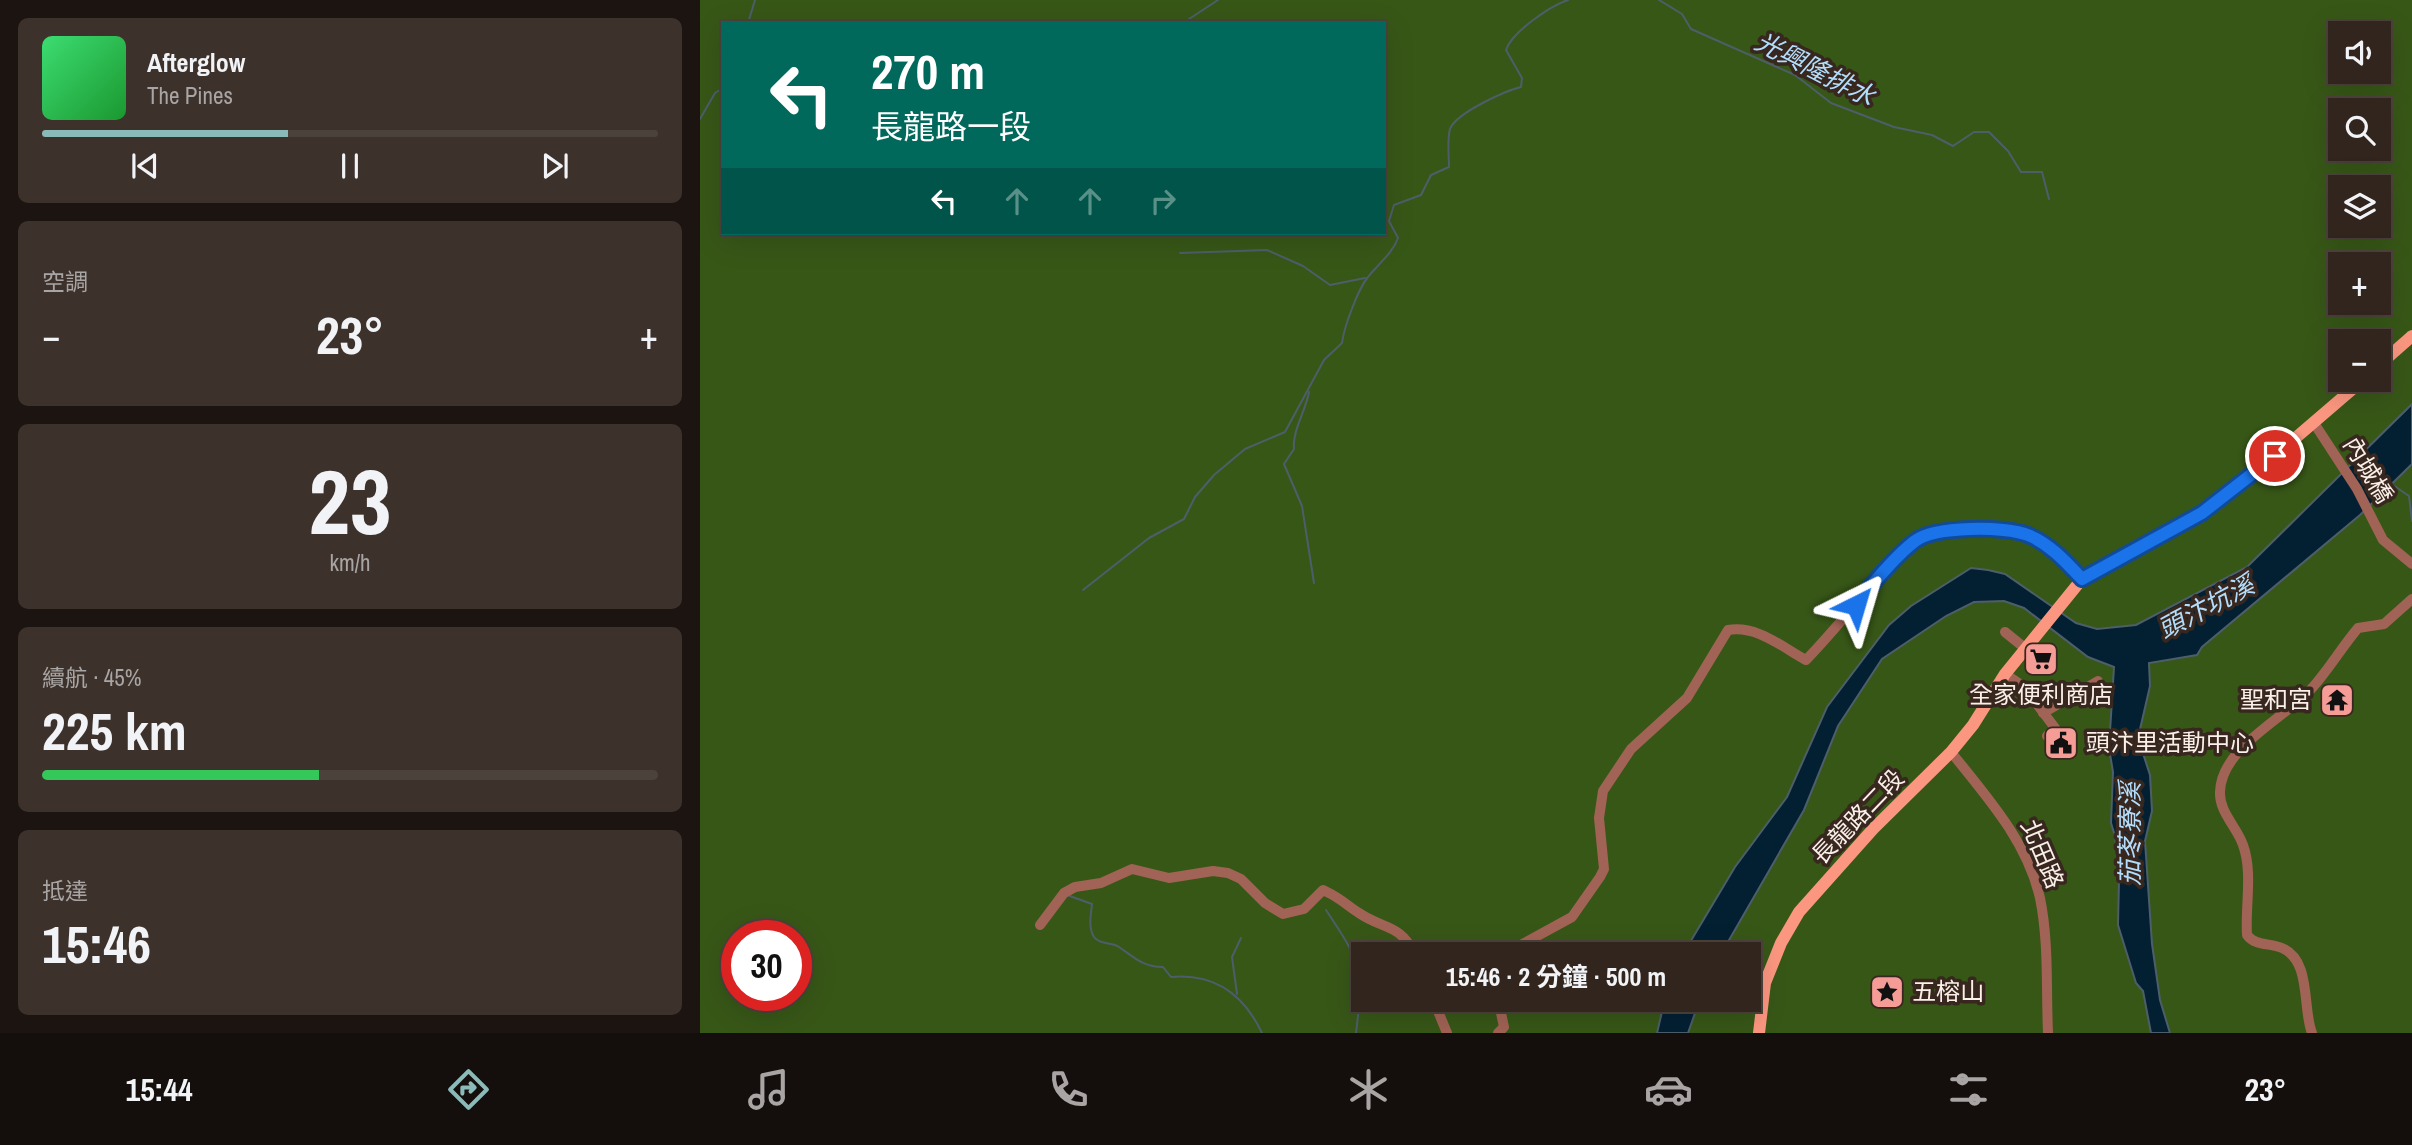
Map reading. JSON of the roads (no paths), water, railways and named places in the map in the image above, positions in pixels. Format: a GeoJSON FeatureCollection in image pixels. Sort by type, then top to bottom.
{"type":"FeatureCollection","features":[{"type":"Feature","properties":{"kind":"main road"},"geometry":{"type":"LineString","coordinates":[[2391,355],[2412,336]]}},
{"type":"Feature","properties":{"kind":"main road"},"geometry":{"type":"LineString","coordinates":[[2082,579],[2202,513],[2236,489],[2350,392]]}},
{"type":"Feature","properties":{"kind":"main road","name":"長龍路二段"},"geometry":{"type":"LineString","coordinates":[[1759,1033],[1765,983],[1780,943],[1799,912],[1873,829],[1951,752],[1973,725],[2006,674],[2082,579]]}},
{"type":"Feature","properties":{"kind":"street","name":"內城橋"},"geometry":{"type":"LineString","coordinates":[[2315,423],[2357,489],[2383,540],[2412,564]]}},
{"type":"Feature","properties":{"kind":"street"},"geometry":{"type":"LineString","coordinates":[[1526,942],[1572,917],[1600,877],[1604,869],[1599,818],[1603,791],[1631,749],[1687,698],[1728,630],[1744,627],[1806,660],[1841,624],[1871,586],[1917,540],[1938,532],[2000,531],[2027,535],[2061,555],[2082,579]]}},
{"type":"Feature","properties":{"kind":"street"},"geometry":{"type":"LineString","coordinates":[[2312,1033],[2303,976],[2294,957],[2283,949],[2253,942],[2247,935],[2244,847],[2223,808],[2220,790],[2229,765],[2244,745],[2283,717],[2313,687],[2358,628],[2385,624],[2412,599]]}},
{"type":"Feature","properties":{"kind":"street"},"geometry":{"type":"LineString","coordinates":[[2005,632],[2026,649]]}},
{"type":"Feature","properties":{"kind":"street"},"geometry":{"type":"LineString","coordinates":[[2006,674],[2024,687],[2055,728],[2047,736]]}},
{"type":"Feature","properties":{"kind":"street"},"geometry":{"type":"LineString","coordinates":[[2043,713],[2098,681]]}},
{"type":"Feature","properties":{"kind":"street","name":"北田路"},"geometry":{"type":"LineString","coordinates":[[1951,752],[2007,823],[2026,859],[2039,898],[2048,1033]]}},
{"type":"Feature","properties":{"kind":"street"},"geometry":{"type":"LineString","coordinates":[[1040,925],[1064,893],[1075,887],[1101,883],[1124,870],[1146,871],[1169,878],[1213,871],[1241,878],[1265,903],[1283,914],[1304,909],[1323,890],[1361,915],[1392,926],[1409,942]]}},
{"type":"Feature","properties":{"kind":"street"},"geometry":{"type":"LineString","coordinates":[[1438,1012],[1447,1033]]}},
{"type":"Feature","properties":{"kind":"street"},"geometry":{"type":"LineString","coordinates":[[1498,1033],[1504,1027],[1501,1012]]}},
{"type":"Feature","properties":{"kind":"water","name":"頭汴坑溪"},"geometry":{"type":"Polygon","coordinates":[[[2412,404],[2412,464],[2360,515],[2202,647],[2197,655],[2149,663],[2150,686],[2138,738],[2150,775],[2152,811],[2145,841],[2152,944],[2160,1000],[2170,1033],[2151,1033],[2143,991],[2136,983],[2118,925],[2119,881],[2115,836],[2111,823],[2113,772],[2109,748],[2114,667],[2088,657],[2024,608],[2004,601],[1974,602],[1946,616],[1882,659],[1838,726],[1804,810],[1728,942],[1690,942],[1735,867],[1787,797],[1827,707],[1889,625],[1911,606],[1971,568],[2005,574],[2076,623],[2097,629],[2136,625],[2247,567],[2412,404]]]}},
{"type":"Feature","properties":{"kind":"water"},"geometry":{"type":"Polygon","coordinates":[[[1662,1012],[1695,1012],[1688,1033],[1657,1033],[1662,1012]]]}},
{"type":"Feature","properties":{"kind":"waterway"},"geometry":{"type":"LineString","coordinates":[[749,21],[755,0]]}},
{"type":"Feature","properties":{"kind":"waterway"},"geometry":{"type":"LineString","coordinates":[[1186,21],[1218,0]]}},
{"type":"Feature","properties":{"kind":"waterway"},"geometry":{"type":"LineString","coordinates":[[1083,590],[1149,538],[1184,519],[1195,497],[1214,475],[1245,449],[1285,432],[1324,360],[1342,343],[1352,308],[1364,283],[1396,243],[1398,238],[1389,221],[1394,205],[1421,195],[1431,175],[1449,167],[1449,133],[1461,116],[1521,87],[1522,78],[1506,50],[1516,35],[1532,20],[1568,0]]}},
{"type":"Feature","properties":{"kind":"waterway","name":"光興隆排水"},"geometry":{"type":"LineString","coordinates":[[1659,0],[1682,14],[1691,29],[1795,75],[1831,103],[1894,127],[1932,135],[1953,146],[1974,132],[1989,132],[2008,151],[2021,172],[2042,172],[2049,199]]}},
{"type":"Feature","properties":{"kind":"waterway"},"geometry":{"type":"LineString","coordinates":[[700,119],[715,93],[721,89]]}},
{"type":"Feature","properties":{"kind":"waterway"},"geometry":{"type":"LineString","coordinates":[[1180,253],[1267,250],[1303,266],[1330,285],[1365,278]]}},
{"type":"Feature","properties":{"kind":"waterway"},"geometry":{"type":"LineString","coordinates":[[1309,392],[1295,435],[1294,449],[1284,464],[1302,506],[1314,583]]}},
{"type":"Feature","properties":{"kind":"waterway"},"geometry":{"type":"LineString","coordinates":[[2390,483],[2409,496],[2412,521]]}},
{"type":"Feature","properties":{"kind":"waterway"},"geometry":{"type":"LineString","coordinates":[[1067,895],[1092,904],[1090,925],[1097,940],[1116,945],[1145,964],[1163,967],[1171,977],[1201,979],[1226,989],[1246,1008],[1262,1033]]}},
{"type":"Feature","properties":{"kind":"waterway"},"geometry":{"type":"LineString","coordinates":[[1326,910],[1347,943],[1358,968],[1360,994],[1356,1033]]}},
{"type":"Feature","properties":{"kind":"waterway"},"geometry":{"type":"LineString","coordinates":[[1237,994],[1232,957],[1241,938]]}},
{"type":"Feature","properties":{"kind":"place","name":"全家便利商店"},"geometry":{"type":"Point","coordinates":[2041,659]}},
{"type":"Feature","properties":{"kind":"place","name":"聖和宮"},"geometry":{"type":"Point","coordinates":[2337,700]}},
{"type":"Feature","properties":{"kind":"place","name":"頭汴里活動中心"},"geometry":{"type":"Point","coordinates":[2061,743]}},
{"type":"Feature","properties":{"kind":"place","name":"五榕山"},"geometry":{"type":"Point","coordinates":[1887,992]}},
{"type":"Feature","properties":{"kind":"water label","name":"茄苳寮溪"},"geometry":{"type":"Point","coordinates":[2130,834]}}]}
